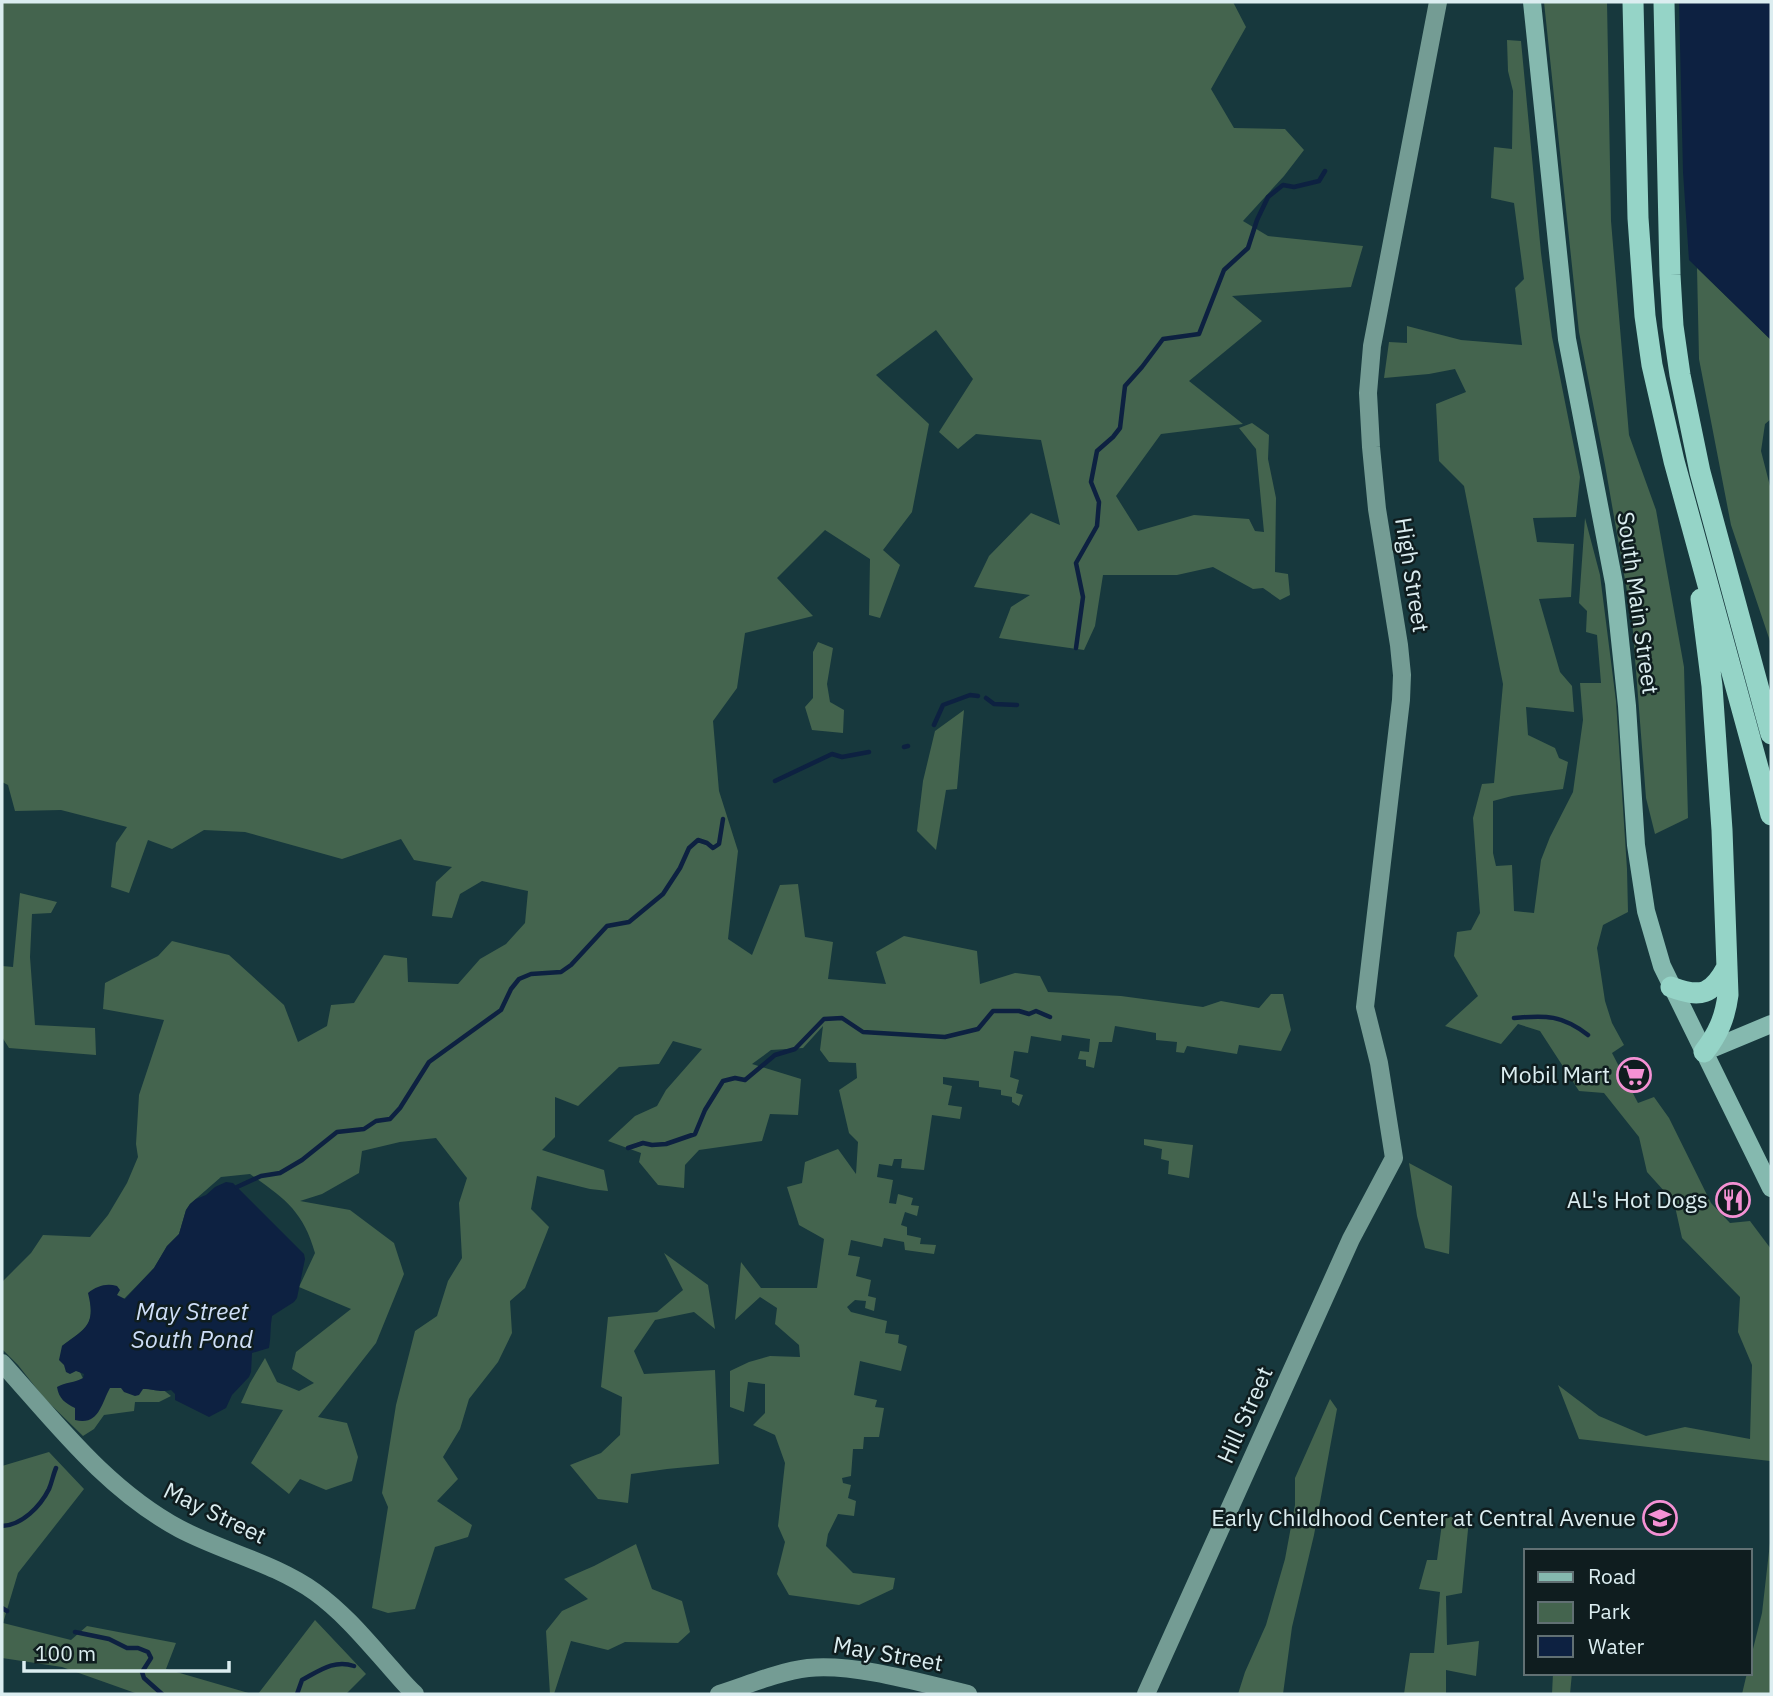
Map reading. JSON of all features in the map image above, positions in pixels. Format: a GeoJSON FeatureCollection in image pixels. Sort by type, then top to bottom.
{"type":"FeatureCollection","features":[{"type":"Feature","properties":{"kind":"highway"},"geometry":{"type":"LineString","coordinates":[[1633,2],[1637,218],[1652,365],[1693,530],[1771,814]]}},
{"type":"Feature","properties":{"kind":"highway"},"geometry":{"type":"LineString","coordinates":[[1664,2],[1667,225],[1673,326],[1680,375],[1700,472],[1771,734]]}},
{"type":"Feature","properties":{"kind":"highway"},"geometry":{"type":"LineString","coordinates":[[1700,472],[1771,676]]}},
{"type":"Feature","properties":{"kind":"highway"},"geometry":{"type":"LineString","coordinates":[[1693,530],[1712,686],[1722,830],[1728,995],[1726,1011],[1715,1038],[1704,1052]]}},
{"type":"Feature","properties":{"kind":"highway"},"geometry":{"type":"LineString","coordinates":[[1671,987],[1700,994],[1713,989],[1727,967]]}},
{"type":"Feature","properties":{"kind":"main road","name":"South Main Street"},"geometry":{"type":"LineString","coordinates":[[1532,2],[1567,339],[1614,583],[1641,886],[1653,937],[1671,987],[1771,1188]]}},
{"type":"Feature","properties":{"kind":"main road"},"geometry":{"type":"LineString","coordinates":[[1704,1052],[1771,1024]]}},
{"type":"Feature","properties":{"kind":"street","name":"High Street"},"geometry":{"type":"LineString","coordinates":[[1394,1158],[1379,1063],[1365,1007],[1402,675],[1377,509],[1368,393],[1372,346],[1438,2]]}},
{"type":"Feature","properties":{"kind":"street","name":"Hill Street"},"geometry":{"type":"LineString","coordinates":[[1146,1694],[1351,1239],[1394,1158]]}},
{"type":"Feature","properties":{"kind":"street","name":"May Street"},"geometry":{"type":"LineString","coordinates":[[2,1363],[75,1446],[123,1490],[180,1529],[281,1573],[314,1592],[335,1607],[358,1630],[415,1694]]}},
{"type":"Feature","properties":{"kind":"street","name":"May Street"},"geometry":{"type":"LineString","coordinates":[[719,1694],[793,1671],[824,1667],[882,1675],[968,1694]]}},
{"type":"Feature","properties":{"kind":"green space"},"geometry":{"type":"Polygon","coordinates":[[[2,2],[1233,2],[1246,27],[1211,89],[1234,128],[1285,129],[1304,150],[1243,221],[1268,236],[1363,246],[1351,287],[1232,296],[1262,321],[1189,381],[1243,424],[1161,434],[1116,496],[1138,531],[1194,515],[1249,519],[1255,531],[1264,532],[1256,449],[1239,428],[1252,423],[1269,435],[1268,459],[1276,498],[1275,572],[1288,574],[1290,595],[1280,600],[1263,588],[1253,589],[1213,567],[1177,575],[1103,575],[1095,626],[1084,650],[999,638],[1011,607],[1030,595],[974,587],[989,556],[1031,513],[1060,525],[1041,440],[976,434],[958,449],[939,432],[973,379],[936,330],[876,375],[929,424],[912,512],[883,550],[900,565],[880,618],[869,615],[870,559],[825,530],[777,578],[813,616],[745,633],[737,688],[713,721],[719,791],[738,851],[728,939],[752,955],[780,885],[798,884],[805,937],[833,942],[828,979],[886,984],[876,952],[904,936],[977,951],[980,984],[1015,973],[1040,976],[1048,992],[1121,996],[1203,1007],[1221,1001],[1259,1008],[1271,994],[1283,994],[1291,1030],[1281,1051],[1239,1045],[1237,1054],[1187,1046],[1184,1053],[1176,1052],[1177,1042],[1156,1040],[1156,1033],[1115,1026],[1112,1042],[1099,1042],[1094,1068],[1086,1066],[1086,1060],[1078,1059],[1080,1051],[1089,1052],[1090,1039],[1062,1035],[1061,1041],[1031,1036],[1028,1053],[1014,1051],[1010,1077],[1019,1080],[1016,1093],[1023,1095],[1019,1106],[1012,1102],[1012,1097],[1001,1095],[1001,1090],[979,1087],[979,1081],[943,1077],[943,1084],[952,1086],[948,1105],[962,1107],[960,1119],[932,1115],[924,1170],[901,1168],[902,1159],[894,1159],[892,1166],[879,1164],[877,1177],[893,1180],[889,1203],[896,1204],[898,1194],[913,1198],[911,1205],[919,1206],[917,1216],[905,1212],[901,1225],[907,1227],[907,1235],[921,1238],[920,1244],[936,1245],[934,1254],[905,1250],[904,1242],[884,1238],[882,1247],[851,1240],[848,1255],[860,1257],[856,1276],[871,1280],[868,1296],[876,1298],[874,1311],[865,1308],[866,1301],[855,1300],[847,1307],[851,1312],[887,1321],[885,1333],[899,1335],[898,1343],[907,1346],[901,1371],[860,1361],[854,1395],[877,1400],[875,1407],[884,1408],[879,1437],[864,1437],[863,1449],[853,1449],[851,1476],[842,1478],[843,1483],[851,1485],[848,1498],[856,1501],[854,1516],[838,1514],[828,1534],[826,1546],[853,1573],[895,1578],[893,1589],[859,1605],[789,1595],[777,1574],[785,1542],[778,1526],[785,1463],[775,1435],[753,1425],[765,1413],[765,1384],[748,1382],[744,1412],[730,1407],[730,1371],[770,1356],[800,1357],[799,1345],[775,1324],[777,1308],[760,1297],[735,1320],[741,1262],[761,1288],[817,1288],[824,1239],[799,1225],[787,1187],[802,1183],[805,1162],[838,1149],[856,1174],[858,1142],[849,1133],[839,1090],[857,1078],[856,1063],[829,1062],[820,1050],[823,1026],[803,1048],[771,1050],[752,1064],[801,1079],[798,1115],[770,1114],[762,1141],[699,1150],[685,1165],[684,1188],[658,1185],[639,1162],[641,1153],[608,1141],[635,1116],[657,1106],[666,1090],[702,1049],[673,1041],[659,1064],[619,1067],[578,1106],[555,1097],[555,1137],[542,1150],[604,1170],[608,1191],[537,1176],[531,1209],[549,1227],[525,1288],[510,1301],[512,1333],[498,1362],[469,1399],[460,1429],[443,1457],[458,1479],[437,1501],[472,1525],[468,1537],[435,1547],[415,1609],[388,1613],[372,1608],[388,1507],[382,1493],[396,1405],[415,1331],[437,1316],[448,1281],[462,1258],[459,1203],[467,1178],[436,1138],[400,1142],[362,1151],[359,1173],[322,1194],[300,1201],[350,1210],[394,1243],[404,1274],[376,1343],[318,1417],[347,1423],[358,1457],[352,1481],[326,1490],[300,1479],[289,1494],[251,1463],[283,1410],[241,1403],[265,1358],[277,1382],[299,1391],[314,1383],[292,1369],[296,1352],[351,1309],[299,1287],[315,1253],[305,1226],[291,1207],[250,1174],[221,1177],[190,1204],[179,1234],[167,1246],[154,1268],[124,1299],[89,1293],[91,1313],[87,1325],[62,1346],[72,1355],[87,1387],[105,1374],[161,1388],[171,1396],[159,1402],[135,1402],[134,1411],[104,1415],[94,1429],[83,1436],[44,1398],[2,1349],[2,1282],[31,1253],[43,1235],[90,1237],[108,1215],[127,1183],[138,1157],[136,1144],[139,1095],[164,1020],[103,1009],[105,983],[158,956],[172,941],[229,955],[284,1005],[298,1042],[327,1026],[331,1005],[354,1003],[384,955],[407,958],[408,982],[458,984],[480,959],[506,944],[525,923],[528,891],[482,881],[460,894],[452,918],[432,916],[436,882],[452,867],[414,860],[401,839],[342,859],[245,832],[204,830],[172,849],[148,840],[129,893],[111,887],[116,843],[127,827],[61,810],[15,811],[8,785],[2,782],[2,2]]]}},
{"type":"Feature","properties":{"kind":"green space"},"geometry":{"type":"Polygon","coordinates":[[[1544,2],[1607,2],[1611,221],[1629,435],[1656,510],[1684,667],[1688,818],[1655,834],[1646,798],[1632,620],[1579,332],[1544,2]]]}},
{"type":"Feature","properties":{"kind":"green space"},"geometry":{"type":"Polygon","coordinates":[[[1507,40],[1521,41],[1541,253],[1552,337],[1580,477],[1576,517],[1533,518],[1537,542],[1574,544],[1571,597],[1539,599],[1560,672],[1572,686],[1574,712],[1526,707],[1528,735],[1555,748],[1559,758],[1568,762],[1563,789],[1493,801],[1493,853],[1496,866],[1512,865],[1514,911],[1534,913],[1541,860],[1573,792],[1583,720],[1580,683],[1601,683],[1597,635],[1586,632],[1587,611],[1579,603],[1585,518],[1600,575],[1616,701],[1627,869],[1628,912],[1603,925],[1597,948],[1605,1001],[1612,1023],[1624,1045],[1612,1053],[1638,1103],[1654,1097],[1669,1118],[1711,1203],[1730,1223],[1750,1221],[1771,1249],[1771,1464],[1770,1461],[1579,1439],[1558,1385],[1599,1416],[1646,1436],[1685,1427],[1750,1439],[1752,1365],[1738,1332],[1740,1297],[1682,1238],[1674,1202],[1647,1172],[1639,1137],[1604,1093],[1579,1091],[1540,1031],[1518,1024],[1501,1044],[1445,1026],[1478,996],[1454,956],[1457,932],[1471,930],[1480,913],[1473,818],[1482,784],[1494,783],[1503,684],[1464,486],[1439,461],[1436,404],[1466,392],[1455,369],[1384,378],[1389,342],[1407,343],[1407,326],[1461,340],[1522,345],[1515,288],[1524,279],[1514,203],[1491,198],[1494,147],[1512,149],[1513,91],[1508,71],[1507,40]]]}},
{"type":"Feature","properties":{"kind":"green space"},"geometry":{"type":"Polygon","coordinates":[[[1697,268],[1771,340],[1771,419],[1765,424],[1761,451],[1771,490],[1771,644],[1731,525],[1699,359],[1697,268]]]}},
{"type":"Feature","properties":{"kind":"green space"},"geometry":{"type":"Polygon","coordinates":[[[818,642],[833,648],[827,684],[830,702],[844,710],[843,733],[812,730],[805,707],[813,698],[813,652],[818,642]]]}},
{"type":"Feature","properties":{"kind":"green space"},"geometry":{"type":"Polygon","coordinates":[[[964,710],[957,789],[946,790],[936,850],[917,831],[923,781],[935,731],[964,710]]]}},
{"type":"Feature","properties":{"kind":"green space"},"geometry":{"type":"Polygon","coordinates":[[[20,893],[57,902],[51,913],[32,914],[30,957],[35,1025],[95,1028],[96,1055],[9,1048],[2,1037],[2,966],[13,967],[20,893]]]}},
{"type":"Feature","properties":{"kind":"green space"},"geometry":{"type":"Polygon","coordinates":[[[1144,1139],[1193,1145],[1189,1178],[1168,1174],[1169,1161],[1161,1159],[1162,1149],[1144,1145],[1144,1139]]]}},
{"type":"Feature","properties":{"kind":"green space"},"geometry":{"type":"Polygon","coordinates":[[[1409,1163],[1452,1186],[1449,1254],[1425,1248],[1409,1163]]]}},
{"type":"Feature","properties":{"kind":"green space"},"geometry":{"type":"Polygon","coordinates":[[[664,1253],[708,1285],[715,1329],[694,1312],[655,1320],[634,1351],[644,1374],[715,1370],[719,1464],[631,1474],[628,1503],[598,1499],[570,1465],[601,1453],[620,1435],[622,1397],[601,1387],[608,1317],[657,1312],[683,1290],[664,1253]]]}},
{"type":"Feature","properties":{"kind":"green space"},"geometry":{"type":"Polygon","coordinates":[[[1330,1399],[1337,1409],[1314,1535],[1292,1627],[1283,1694],[1238,1694],[1266,1625],[1285,1559],[1295,1505],[1295,1478],[1330,1399]]]}},
{"type":"Feature","properties":{"kind":"green space"},"geometry":{"type":"Polygon","coordinates":[[[49,1452],[84,1489],[18,1573],[3,1623],[71,1640],[87,1626],[176,1643],[166,1669],[252,1694],[138,1694],[62,1667],[2,1658],[2,1466],[49,1452]]]}},
{"type":"Feature","properties":{"kind":"green space"},"geometry":{"type":"Polygon","coordinates":[[[1443,1516],[1469,1519],[1462,1593],[1446,1596],[1447,1645],[1479,1641],[1476,1676],[1446,1670],[1446,1694],[1404,1694],[1410,1653],[1434,1653],[1440,1592],[1419,1589],[1427,1560],[1437,1560],[1443,1516]]]}},
{"type":"Feature","properties":{"kind":"green space"},"geometry":{"type":"Polygon","coordinates":[[[1771,1534],[1771,1694],[1742,1694],[1747,1675],[1752,1675],[1752,1653],[1762,1613],[1771,1534]]]}},
{"type":"Feature","properties":{"kind":"green space"},"geometry":{"type":"Polygon","coordinates":[[[636,1544],[652,1589],[682,1601],[690,1632],[678,1643],[625,1642],[608,1650],[571,1641],[554,1694],[550,1694],[546,1631],[562,1611],[588,1599],[564,1579],[636,1544]]]}},
{"type":"Feature","properties":{"kind":"green space"},"geometry":{"type":"Polygon","coordinates":[[[315,1620],[366,1674],[346,1694],[258,1694],[315,1620]]]}},
{"type":"Feature","properties":{"kind":"green space"},"geometry":{"type":"Polygon","coordinates":[[[1553,1675],[1572,1675],[1570,1694],[1552,1694],[1553,1675]]]}},
{"type":"Feature","properties":{"kind":"water"},"geometry":{"type":"Polygon","coordinates":[[[1679,2],[1771,2],[1771,340],[1689,260],[1683,172],[1679,2]]]}},
{"type":"Feature","properties":{"kind":"water","name":"May Street South Pond"},"geometry":{"type":"Polygon","coordinates":[[[226,1182],[233,1183],[304,1254],[297,1298],[272,1316],[269,1348],[252,1353],[249,1377],[232,1395],[226,1408],[209,1417],[175,1400],[175,1394],[171,1390],[143,1389],[135,1396],[121,1388],[110,1388],[94,1417],[83,1421],[75,1420],[75,1408],[63,1400],[57,1387],[80,1380],[84,1374],[66,1372],[59,1360],[62,1346],[83,1330],[90,1319],[88,1293],[102,1286],[113,1285],[120,1290],[117,1295],[125,1299],[154,1268],[167,1246],[179,1234],[190,1204],[226,1182]]]}},
{"type":"Feature","properties":{"kind":"waterway"},"geometry":{"type":"LineString","coordinates":[[1076,648],[1083,597],[1076,563],[1097,526],[1099,502],[1091,482],[1097,451],[1120,428],[1125,386],[1163,339],[1199,334],[1224,270],[1248,248],[1268,197],[1283,185],[1294,187],[1319,181],[1325,171]]}},
{"type":"Feature","properties":{"kind":"waterway"},"geometry":{"type":"LineString","coordinates":[[934,725],[943,705],[970,695],[978,696]]}},
{"type":"Feature","properties":{"kind":"waterway"},"geometry":{"type":"LineString","coordinates":[[986,698],[994,704],[1017,705]]}},
{"type":"Feature","properties":{"kind":"waterway"},"geometry":{"type":"LineString","coordinates":[[904,747],[908,746]]}},
{"type":"Feature","properties":{"kind":"waterway"},"geometry":{"type":"LineString","coordinates":[[775,781],[832,754],[842,757],[869,752]]}},
{"type":"Feature","properties":{"kind":"waterway"},"geometry":{"type":"LineString","coordinates":[[237,1187],[261,1176],[280,1173],[302,1160],[337,1132],[364,1129],[376,1121],[390,1119],[429,1062],[501,1010],[519,979],[531,974],[561,972],[571,965],[607,926],[629,922],[663,894],[689,848],[698,840],[713,848],[719,844],[723,819]]}},
{"type":"Feature","properties":{"kind":"waterway"},"geometry":{"type":"LineString","coordinates":[[628,1148],[643,1143],[666,1144],[695,1134],[705,1110],[723,1081],[735,1078],[745,1080],[775,1055],[795,1049],[824,1019],[842,1018],[863,1032],[945,1037],[978,1029],[993,1011],[1019,1011],[1029,1014],[1036,1011],[1050,1017]]}},
{"type":"Feature","properties":{"kind":"waterway"},"geometry":{"type":"LineString","coordinates":[[1514,1018],[1562,1020],[1588,1035]]}},
{"type":"Feature","properties":{"kind":"waterway"},"geometry":{"type":"LineString","coordinates":[[2,1526],[23,1519],[41,1502],[56,1468]]}},
{"type":"Feature","properties":{"kind":"waterway"},"geometry":{"type":"LineString","coordinates":[[2,1608],[7,1611]]}},
{"type":"Feature","properties":{"kind":"waterway"},"geometry":{"type":"LineString","coordinates":[[75,1632],[109,1639],[127,1648],[148,1652],[151,1658],[142,1672],[144,1678],[162,1694]]}},
{"type":"Feature","properties":{"kind":"waterway"},"geometry":{"type":"LineString","coordinates":[[297,1694],[302,1680],[321,1670],[340,1664],[354,1666]]}},
{"type":"Feature","properties":{"kind":"place","name":"Mobil Mart"},"geometry":{"type":"Point","coordinates":[1634,1075]}},
{"type":"Feature","properties":{"kind":"place","name":"AL's Hot Dogs"},"geometry":{"type":"Point","coordinates":[1733,1200]}},
{"type":"Feature","properties":{"kind":"place","name":"Early Childhood Center at Central Avenue"},"geometry":{"type":"Point","coordinates":[1660,1518]}}]}
